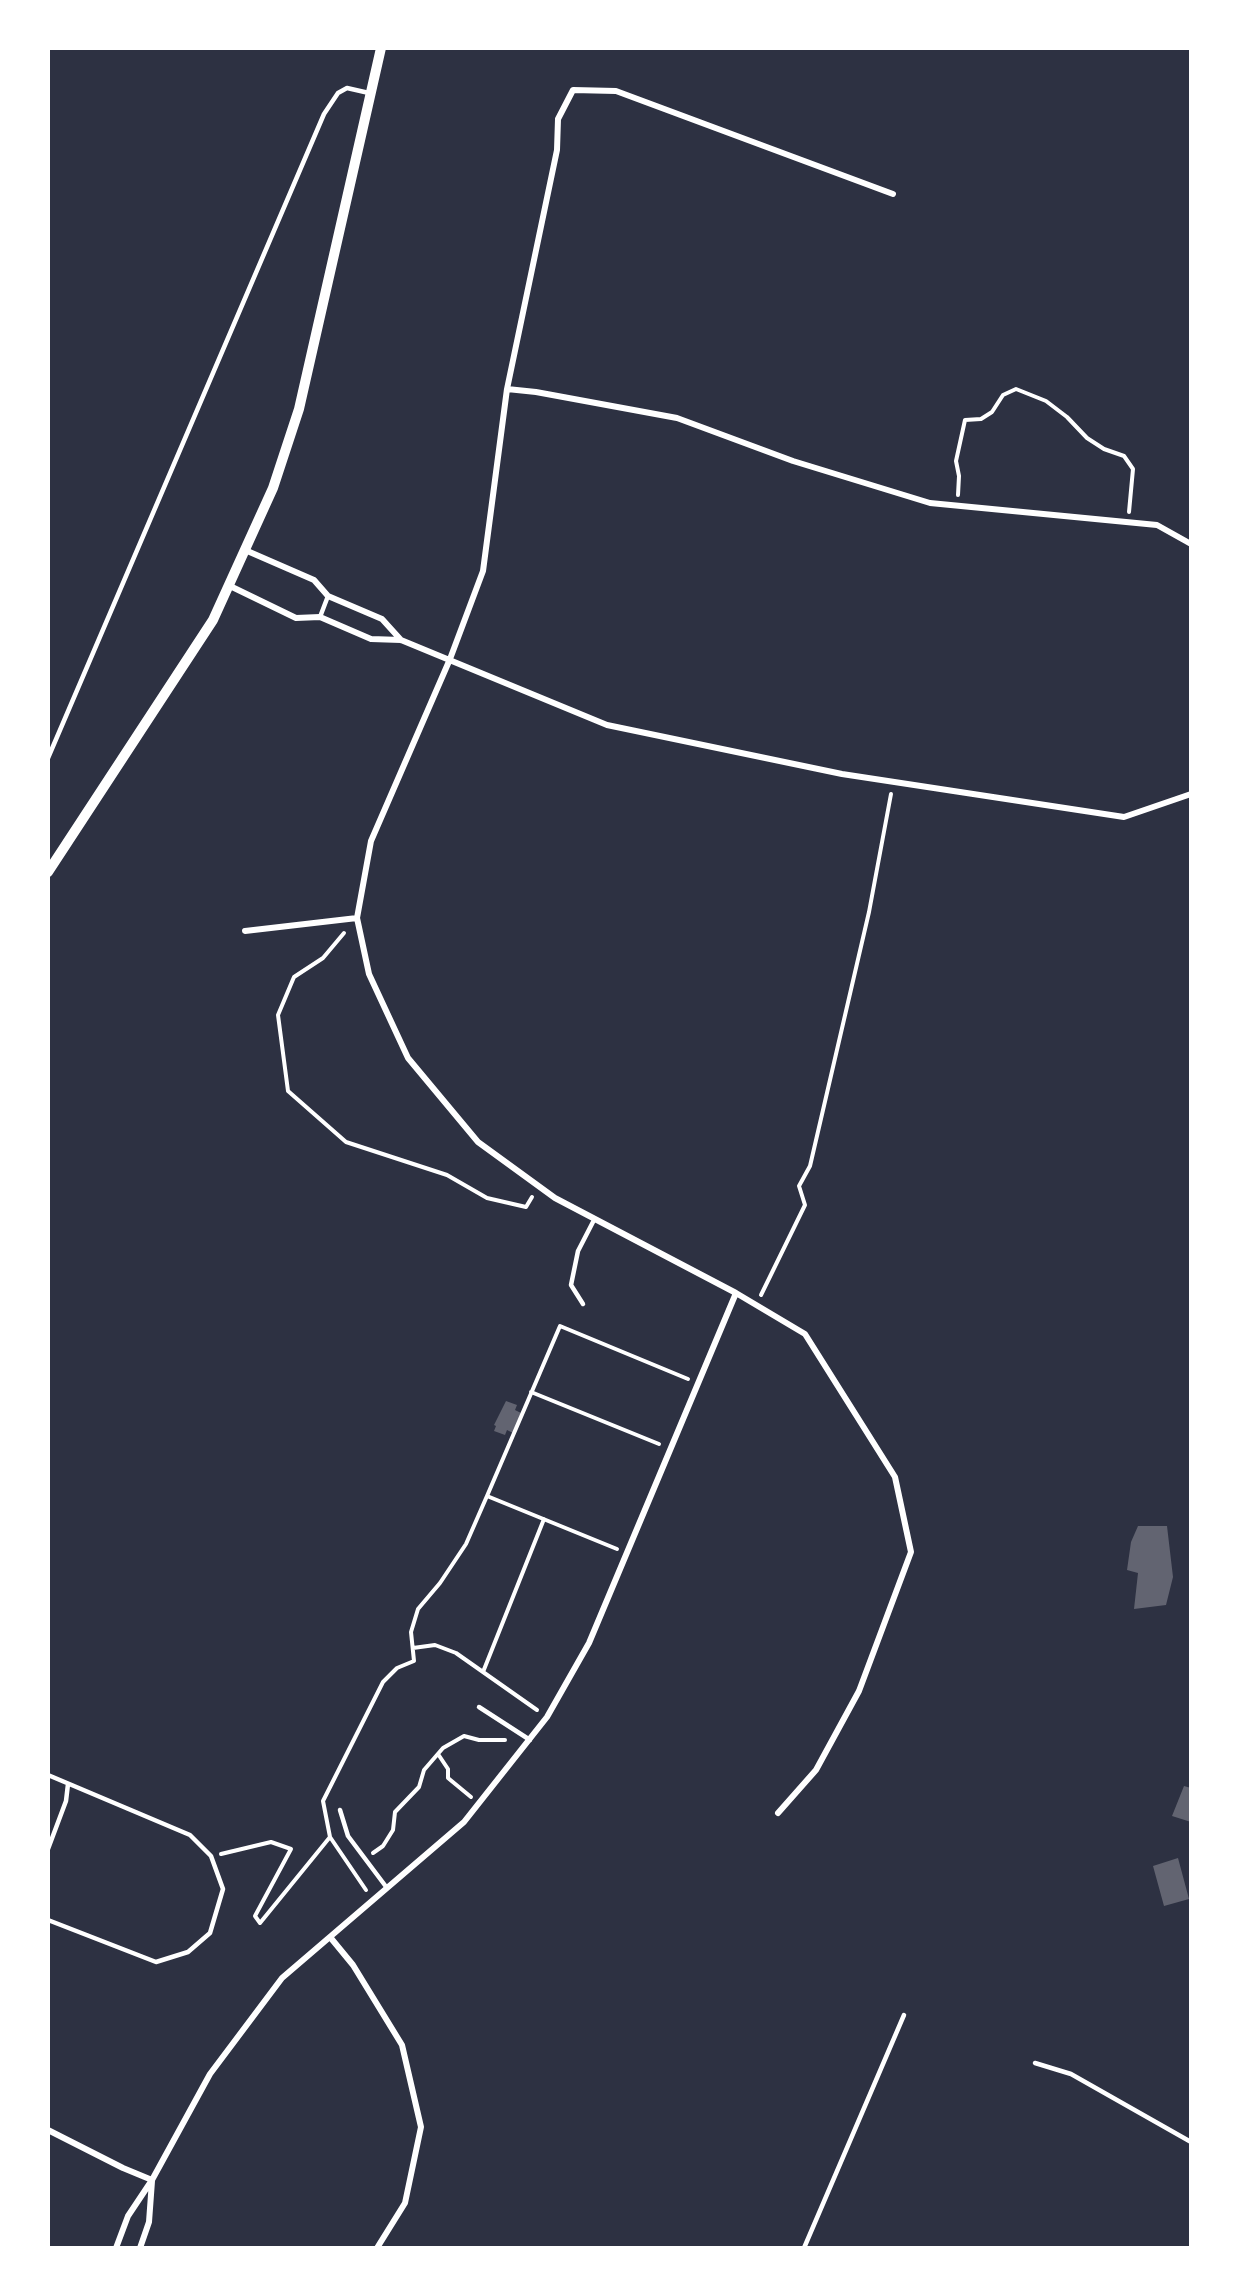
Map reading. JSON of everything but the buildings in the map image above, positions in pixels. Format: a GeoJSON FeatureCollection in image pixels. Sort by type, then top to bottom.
{"type":"FeatureCollection","features":[{"type":"Feature","properties":{"kind":"street"},"geometry":{"type":"LineString","coordinates":[[50,865],[213,620],[273,488],[299,409],[381,48]]}},
{"type":"Feature","properties":{"kind":"street"},"geometry":{"type":"LineString","coordinates":[[778,1813],[816,1770],[859,1691],[911,1552],[895,1477],[805,1334],[736,1293],[555,1198],[478,1142],[408,1058],[369,974],[357,918],[371,841],[450,659],[483,571],[507,389],[557,150],[558,119],[573,90],[616,91],[893,194]]}},
{"type":"Feature","properties":{"kind":"street"},"geometry":{"type":"LineString","coordinates":[[507,389],[536,392],[677,418],[805,465],[930,503],[1157,525],[1191,544]]}},
{"type":"Feature","properties":{"kind":"street"},"geometry":{"type":"LineString","coordinates":[[245,550],[314,580],[328,596],[382,619],[401,640]]}},
{"type":"Feature","properties":{"kind":"street"},"geometry":{"type":"LineString","coordinates":[[230,586],[296,618],[320,617],[371,639],[401,640],[607,725],[842,774],[1124,817],[1191,794]]}},
{"type":"Feature","properties":{"kind":"street"},"geometry":{"type":"LineString","coordinates":[[245,931],[357,918]]}},
{"type":"Feature","properties":{"kind":"street"},"geometry":{"type":"LineString","coordinates":[[116,2248],[128,2217],[152,2180],[218,2065],[282,1978],[464,1822],[548,1717],[589,1644],[736,1293]]}},
{"type":"Feature","properties":{"kind":"street"},"geometry":{"type":"LineString","coordinates":[[330,1937],[353,1965],[402,2045],[421,2127],[405,2203],[377,2248]]}},
{"type":"Feature","properties":{"kind":"street"},"geometry":{"type":"LineString","coordinates":[[48,2130],[152,2180]]}},
{"type":"Feature","properties":{"kind":"street"},"geometry":{"type":"LineString","coordinates":[[140,2248],[149,2222],[152,2180]]}},
{"type":"Feature","properties":{"kind":"lane"},"geometry":{"type":"LineString","coordinates":[[48,758],[324,114],[338,93],[347,88],[370,93]]}},
{"type":"Feature","properties":{"kind":"lane"},"geometry":{"type":"LineString","coordinates":[[320,617],[328,596]]}},
{"type":"Feature","properties":{"kind":"lane"},"geometry":{"type":"LineString","coordinates":[[583,1304],[571,1285],[578,1251],[594,1220]]}},
{"type":"Feature","properties":{"kind":"lane"},"geometry":{"type":"LineString","coordinates":[[480,1707],[530,1740]]}},
{"type":"Feature","properties":{"kind":"lane"},"geometry":{"type":"LineString","coordinates":[[48,1775],[190,1835],[211,1856],[223,1889],[210,1932],[188,1952],[156,1962],[48,1920]]}},
{"type":"Feature","properties":{"kind":"lane"},"geometry":{"type":"LineString","coordinates":[[48,1849],[66,1801],[68,1784]]}},
{"type":"Feature","properties":{"kind":"lane"},"geometry":{"type":"LineString","coordinates":[[340,1810],[348,1836],[387,1888]]}},
{"type":"Feature","properties":{"kind":"lane"},"geometry":{"type":"LineString","coordinates":[[804,2248],[904,2015]]}},
{"type":"Feature","properties":{"kind":"lane"},"geometry":{"type":"LineString","coordinates":[[1035,2063],[1071,2074],[1191,2142]]}},
{"type":"Feature","properties":{"kind":"path"},"geometry":{"type":"LineString","coordinates":[[957,505],[959,476],[956,461],[965,420],[981,419],[987,416],[1003,395],[1016,389],[1046,401],[1067,417],[1087,438],[1104,449],[1124,456],[1133,469],[1128,521]]}},
{"type":"Feature","properties":{"kind":"path"},"geometry":{"type":"LineString","coordinates":[[756,1305],[805,1205],[799,1186],[810,1166],[869,912],[893,782]]}},
{"type":"Feature","properties":{"kind":"path"},"geometry":{"type":"LineString","coordinates":[[357,918],[323,958],[294,977],[278,1016],[288,1091],[346,1142],[447,1175],[487,1198],[526,1207],[538,1186]]}},
{"type":"Feature","properties":{"kind":"path"},"geometry":{"type":"LineString","coordinates":[[373,1900],[330,1837],[323,1801],[383,1682],[397,1668],[414,1661],[411,1632],[418,1609],[466,1544],[560,1326],[699,1384]]}},
{"type":"Feature","properties":{"kind":"path"},"geometry":{"type":"LineString","coordinates":[[531,1392],[671,1449]]}},
{"type":"Feature","properties":{"kind":"path"},"geometry":{"type":"LineString","coordinates":[[488,1496],[627,1553]]}},
{"type":"Feature","properties":{"kind":"path"},"geometry":{"type":"LineString","coordinates":[[483,1672],[544,1519]]}},
{"type":"Feature","properties":{"kind":"path"},"geometry":{"type":"LineString","coordinates":[[413,1648],[435,1645],[456,1653],[548,1717]]}},
{"type":"Feature","properties":{"kind":"path"},"geometry":{"type":"LineString","coordinates":[[365,1858],[383,1846],[393,1830],[395,1812],[419,1787],[424,1770],[443,1748],[464,1736],[479,1740],[530,1740]]}},
{"type":"Feature","properties":{"kind":"path"},"geometry":{"type":"LineString","coordinates":[[438,1754],[448,1769],[448,1778],[479,1804]]}},
{"type":"Feature","properties":{"kind":"path"},"geometry":{"type":"LineString","coordinates":[[211,1856],[271,1842],[291,1849],[255,1916],[260,1923],[330,1837]]}}]}
